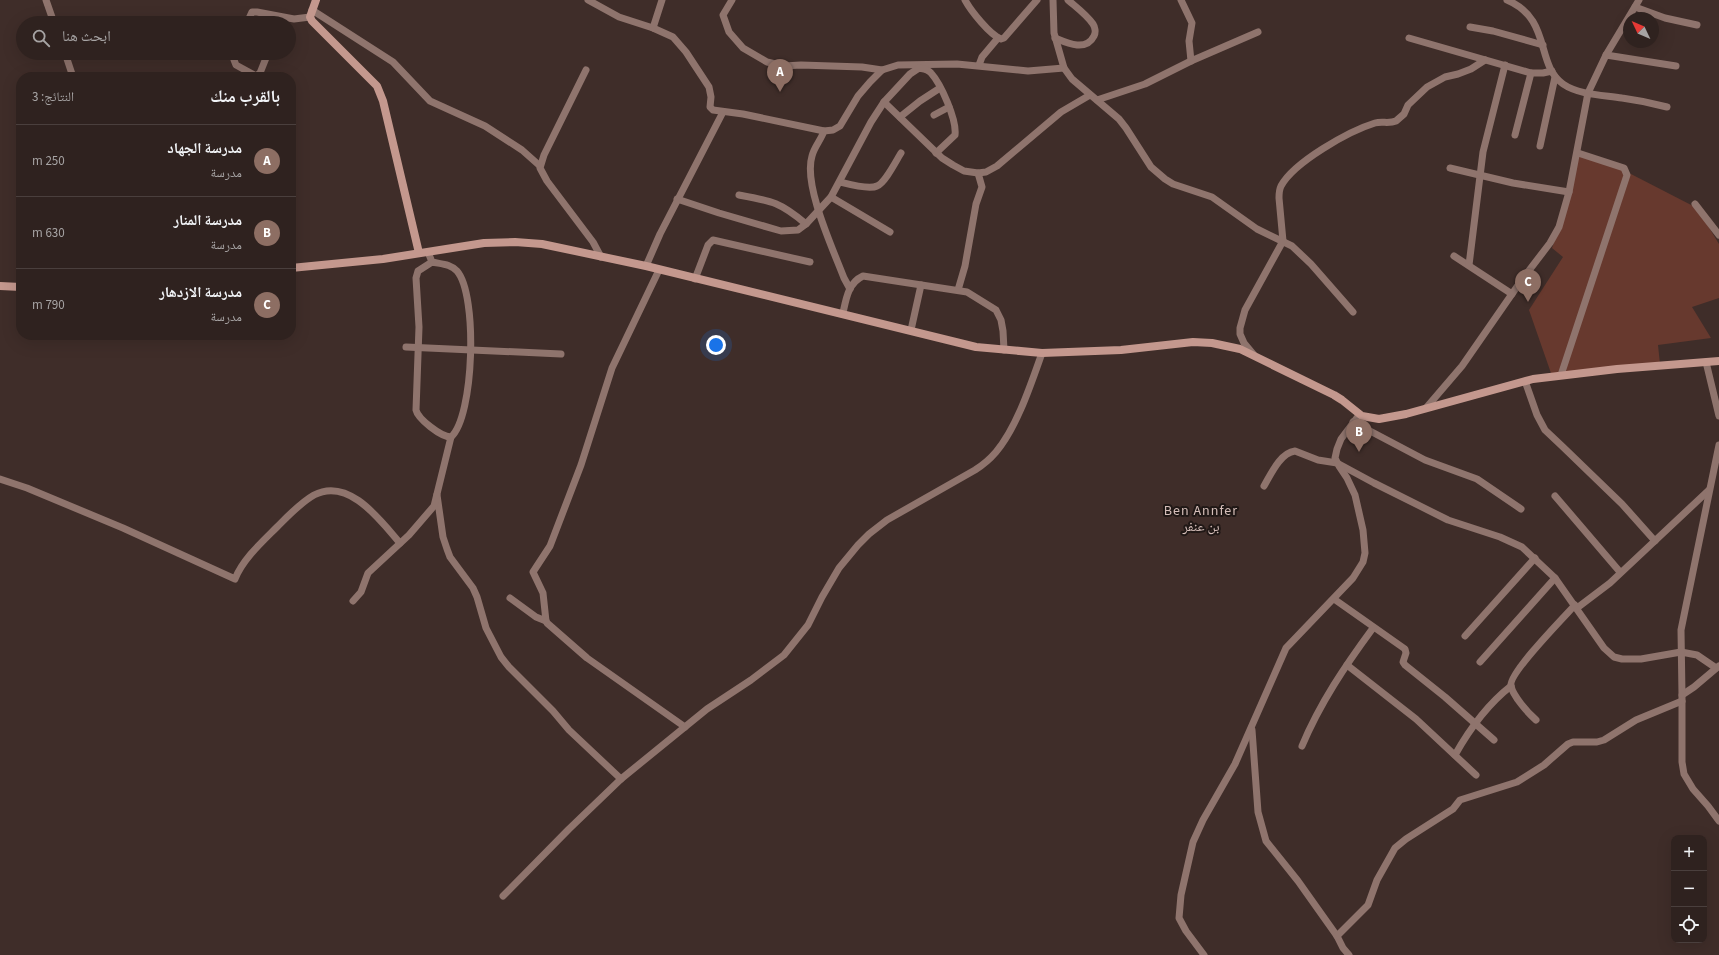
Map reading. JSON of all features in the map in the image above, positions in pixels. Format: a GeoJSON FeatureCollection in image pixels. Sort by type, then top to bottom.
{"type":"FeatureCollection","features":[{"type":"Feature","properties":{"kind":"street"},"geometry":{"type":"LineString","coordinates":[[46,0],[52,16]]}},
{"type":"Feature","properties":{"kind":"street"},"geometry":{"type":"LineString","coordinates":[[316,0],[311,14],[317,26],[377,86],[383,101],[390,128],[419,253]]}},
{"type":"Feature","properties":{"kind":"street"},"geometry":{"type":"LineString","coordinates":[[588,0],[619,16],[654,28],[673,37],[686,52],[709,87],[711,108],[715,111],[743,114],[824,131],[833,130],[840,126],[858,96],[882,70]]}},
{"type":"Feature","properties":{"kind":"street"},"geometry":{"type":"LineString","coordinates":[[654,28],[662,0]]}},
{"type":"Feature","properties":{"kind":"street"},"geometry":{"type":"LineString","coordinates":[[732,0],[723,15],[729,32],[743,48],[767,62],[784,66],[801,65],[862,67],[882,70],[898,65],[979,65],[1028,71],[1064,68]]}},
{"type":"Feature","properties":{"kind":"street"},"geometry":{"type":"LineString","coordinates":[[965,0],[971,10],[998,38],[1004,38],[1037,0]]}},
{"type":"Feature","properties":{"kind":"street"},"geometry":{"type":"LineString","coordinates":[[1053,0],[1052,13],[1055,38],[1064,68],[1072,79],[1109,110],[1126,128],[1151,167],[1165,179],[1179,186],[1202,192],[1212,197],[1256,229],[1283,241],[1303,256],[1353,312]]}},
{"type":"Feature","properties":{"kind":"street"},"geometry":{"type":"LineString","coordinates":[[1055,38],[1077,45],[1085,45],[1094,37],[1094,25],[1068,0]]}},
{"type":"Feature","properties":{"kind":"street"},"geometry":{"type":"LineString","coordinates":[[1181,0],[1192,23],[1189,40],[1191,61]]}},
{"type":"Feature","properties":{"kind":"street"},"geometry":{"type":"LineString","coordinates":[[1507,0],[1523,10],[1531,19],[1538,29],[1554,74],[1569,88],[1588,93],[1667,107]]}},
{"type":"Feature","properties":{"kind":"street"},"geometry":{"type":"LineString","coordinates":[[1426,408],[1462,366],[1512,294],[1550,243],[1559,227],[1578,153],[1588,93],[1606,54],[1639,0]]}},
{"type":"Feature","properties":{"kind":"street"},"geometry":{"type":"LineString","coordinates":[[1635,7],[1665,18],[1697,25]]}},
{"type":"Feature","properties":{"kind":"street"},"geometry":{"type":"LineString","coordinates":[[250,16],[252,12],[265,16]]}},
{"type":"Feature","properties":{"kind":"street"},"geometry":{"type":"LineString","coordinates":[[296,18],[311,14],[393,62],[430,101],[485,126],[522,150],[540,166],[547,181],[593,242],[602,257]]}},
{"type":"Feature","properties":{"kind":"street"},"geometry":{"type":"LineString","coordinates":[[1470,27],[1493,31],[1543,45]]}},
{"type":"Feature","properties":{"kind":"street"},"geometry":{"type":"LineString","coordinates":[[1097,100],[1145,84],[1191,61],[1258,32]]}},
{"type":"Feature","properties":{"kind":"street"},"geometry":{"type":"LineString","coordinates":[[979,65],[982,57],[998,38]]}},
{"type":"Feature","properties":{"kind":"street"},"geometry":{"type":"LineString","coordinates":[[1409,38],[1531,73],[1554,74]]}},
{"type":"Feature","properties":{"kind":"street"},"geometry":{"type":"LineString","coordinates":[[1606,54],[1676,66]]}},
{"type":"Feature","properties":{"kind":"street"},"geometry":{"type":"LineString","coordinates":[[67,60],[71,72]]}},
{"type":"Feature","properties":{"kind":"street"},"geometry":{"type":"LineString","coordinates":[[234,60],[236,65],[249,72]]}},
{"type":"Feature","properties":{"kind":"street"},"geometry":{"type":"LineString","coordinates":[[260,72],[265,60]]}},
{"type":"Feature","properties":{"kind":"street"},"geometry":{"type":"LineString","coordinates":[[1254,356],[1240,334],[1241,320],[1254,292],[1283,241],[1279,191],[1284,181],[1323,149],[1340,139],[1377,122],[1396,122],[1404,114],[1408,106],[1427,87],[1445,77],[1471,69],[1485,60]]}},
{"type":"Feature","properties":{"kind":"street"},"geometry":{"type":"LineString","coordinates":[[1468,265],[1483,152],[1505,65]]}},
{"type":"Feature","properties":{"kind":"street"},"geometry":{"type":"LineString","coordinates":[[677,199],[781,231],[798,230],[806,224],[830,197],[840,182],[871,122],[884,102],[910,74],[920,68],[931,72],[949,107],[956,132],[954,136],[936,153]]}},
{"type":"Feature","properties":{"kind":"street"},"geometry":{"type":"LineString","coordinates":[[540,166],[586,70]]}},
{"type":"Feature","properties":{"kind":"street"},"geometry":{"type":"LineString","coordinates":[[1515,135],[1531,73]]}},
{"type":"Feature","properties":{"kind":"street"},"geometry":{"type":"LineString","coordinates":[[1540,146],[1554,74]]}},
{"type":"Feature","properties":{"kind":"street"},"geometry":{"type":"LineString","coordinates":[[900,117],[920,101],[940,88]]}},
{"type":"Feature","properties":{"kind":"street"},"geometry":{"type":"LineString","coordinates":[[884,102],[942,158],[964,171],[978,173],[986,172],[997,166],[1061,112],[1090,95]]}},
{"type":"Feature","properties":{"kind":"street"},"geometry":{"type":"LineString","coordinates":[[934,116],[949,107]]}},
{"type":"Feature","properties":{"kind":"street"},"geometry":{"type":"LineString","coordinates":[[646,266],[677,199],[723,112]]}},
{"type":"Feature","properties":{"kind":"street"},"geometry":{"type":"LineString","coordinates":[[824,131],[821,140],[812,155],[810,171],[818,211],[850,289]]}},
{"type":"Feature","properties":{"kind":"street"},"geometry":{"type":"LineString","coordinates":[[840,182],[863,186],[877,186],[882,182],[901,153]]}},
{"type":"Feature","properties":{"kind":"street"},"geometry":{"type":"LineString","coordinates":[[1561,375],[1627,175],[1624,168],[1578,153]]}},
{"type":"Feature","properties":{"kind":"street"},"geometry":{"type":"LineString","coordinates":[[1450,168],[1513,183],[1569,192]]}},
{"type":"Feature","properties":{"kind":"street"},"geometry":{"type":"LineString","coordinates":[[958,290],[965,266],[976,204],[982,186],[978,173]]}},
{"type":"Feature","properties":{"kind":"street"},"geometry":{"type":"LineString","coordinates":[[739,195],[777,203],[788,208],[806,224]]}},
{"type":"Feature","properties":{"kind":"street"},"geometry":{"type":"LineString","coordinates":[[830,197],[890,232]]}},
{"type":"Feature","properties":{"kind":"street"},"geometry":{"type":"LineString","coordinates":[[1695,204],[1719,235]]}},
{"type":"Feature","properties":{"kind":"street"},"geometry":{"type":"LineString","coordinates":[[695,279],[708,245],[714,240],[810,262]]}},
{"type":"Feature","properties":{"kind":"street"},"geometry":{"type":"LineString","coordinates":[[296,268],[369,261],[484,243],[515,242],[556,246],[843,313],[976,347],[1042,353],[1121,350],[1193,342],[1226,345],[1254,356],[1342,400],[1359,415],[1368,418],[1380,419],[1525,381],[1561,375],[1719,361]]}},
{"type":"Feature","properties":{"kind":"street"},"geometry":{"type":"LineString","coordinates":[[428,252],[432,262]]}},
{"type":"Feature","properties":{"kind":"street"},"geometry":{"type":"LineString","coordinates":[[1454,256],[1512,294]]}},
{"type":"Feature","properties":{"kind":"street"},"geometry":{"type":"LineString","coordinates":[[353,601],[361,592],[368,573],[400,543],[434,506],[451,437],[458,427],[463,409],[469,381],[471,349],[469,302],[460,276],[452,267],[446,264],[432,262],[416,274],[418,347],[417,413],[420,418],[437,431],[451,437]]}},
{"type":"Feature","properties":{"kind":"street"},"geometry":{"type":"LineString","coordinates":[[546,621],[543,593],[533,575],[533,570],[550,546],[581,465],[612,368],[659,270]]}},
{"type":"Feature","properties":{"kind":"street"},"geometry":{"type":"LineString","coordinates":[[843,313],[850,289],[857,278],[863,276],[967,292],[996,310],[1001,320],[1004,350]]}},
{"type":"Feature","properties":{"kind":"street"},"geometry":{"type":"LineString","coordinates":[[911,330],[921,285]]}},
{"type":"Feature","properties":{"kind":"street"},"geometry":{"type":"LineString","coordinates":[[0,286],[16,287]]}},
{"type":"Feature","properties":{"kind":"street"},"geometry":{"type":"LineString","coordinates":[[406,347],[561,354]]}},
{"type":"Feature","properties":{"kind":"street"},"geometry":{"type":"LineString","coordinates":[[504,896],[569,829],[622,779],[707,709],[764,671],[793,645],[808,625],[839,568],[869,534],[887,520],[975,470],[996,453],[1011,430],[1042,353]]}},
{"type":"Feature","properties":{"kind":"street"},"geometry":{"type":"LineString","coordinates":[[1706,362],[1719,416]]}},
{"type":"Feature","properties":{"kind":"street"},"geometry":{"type":"LineString","coordinates":[[1525,381],[1544,430],[1563,446],[1622,504],[1655,541]]}},
{"type":"Feature","properties":{"kind":"street"},"geometry":{"type":"LineString","coordinates":[[1204,955],[1184,928],[1179,918],[1179,905],[1186,868],[1198,829],[1236,764],[1286,648],[1334,599],[1360,569],[1365,553],[1363,530],[1356,495],[1348,478],[1335,458],[1345,433],[1359,415]]}},
{"type":"Feature","properties":{"kind":"street"},"geometry":{"type":"LineString","coordinates":[[1353,422],[1425,460],[1477,479],[1521,509]]}},
{"type":"Feature","properties":{"kind":"street"},"geometry":{"type":"LineString","coordinates":[[1719,445],[1681,630],[1682,762],[1684,774],[1693,789],[1719,821]]}},
{"type":"Feature","properties":{"kind":"street"},"geometry":{"type":"LineString","coordinates":[[1264,486],[1283,457],[1291,451],[1295,451],[1318,460],[1337,463],[1448,520],[1510,540],[1522,547],[1555,578],[1604,648],[1614,658],[1641,659],[1681,652],[1697,655],[1718,667],[1682,698],[1649,714],[1604,740],[1597,742],[1573,742],[1568,744],[1544,765],[1517,782],[1458,802],[1453,809],[1406,839],[1395,848],[1377,880],[1368,905],[1337,936]]}},
{"type":"Feature","properties":{"kind":"street"},"geometry":{"type":"LineString","coordinates":[[0,479],[27,488],[123,528],[235,579],[240,568],[271,533],[301,505],[319,493],[344,493],[353,496],[364,505],[400,543]]}},
{"type":"Feature","properties":{"kind":"street"},"geometry":{"type":"LineString","coordinates":[[1455,755],[1476,724],[1511,686],[1513,676],[1526,659],[1576,606],[1601,591],[1710,490]]}},
{"type":"Feature","properties":{"kind":"street"},"geometry":{"type":"LineString","coordinates":[[437,496],[446,549],[453,563],[475,592],[486,628],[501,657],[569,730],[622,779]]}},
{"type":"Feature","properties":{"kind":"street"},"geometry":{"type":"LineString","coordinates":[[1555,496],[1620,572]]}},
{"type":"Feature","properties":{"kind":"street"},"geometry":{"type":"LineString","coordinates":[[1465,636],[1535,558]]}},
{"type":"Feature","properties":{"kind":"street"},"geometry":{"type":"LineString","coordinates":[[1480,662],[1555,578]]}},
{"type":"Feature","properties":{"kind":"street"},"geometry":{"type":"LineString","coordinates":[[510,598],[536,617],[546,621],[587,658],[685,727]]}},
{"type":"Feature","properties":{"kind":"street"},"geometry":{"type":"LineString","coordinates":[[1334,599],[1406,651],[1403,661],[1405,665],[1446,697],[1494,740]]}},
{"type":"Feature","properties":{"kind":"street"},"geometry":{"type":"LineString","coordinates":[[1302,746],[1322,704],[1373,628]]}},
{"type":"Feature","properties":{"kind":"street"},"geometry":{"type":"LineString","coordinates":[[1347,665],[1416,719],[1476,775]]}},
{"type":"Feature","properties":{"kind":"street"},"geometry":{"type":"LineString","coordinates":[[1511,686],[1520,702],[1536,720]]}},
{"type":"Feature","properties":{"kind":"street"},"geometry":{"type":"LineString","coordinates":[[1252,728],[1258,812],[1261,829],[1266,841],[1298,882],[1349,955]]}},
{"type":"Feature","properties":{"kind":"shaded area"},"geometry":{"type":"Polygon","coordinates":[[[1579,152],[1629,173],[1697,208],[1719,244],[1719,298],[1692,307],[1711,338],[1658,345],[1660,364],[1552,376],[1529,310],[1563,257],[1552,248],[1569,202],[1579,152]]]}},
{"type":"Feature","properties":{"kind":"place","name":"مدرسة الجهاد"},"geometry":{"type":"Point","coordinates":[780,92]}},
{"type":"Feature","properties":{"kind":"place","name":"مدرسة الازدهار"},"geometry":{"type":"Point","coordinates":[1528,302]}},
{"type":"Feature","properties":{"kind":"place","name":"مدرسة المنار"},"geometry":{"type":"Point","coordinates":[1359,452]}},
{"type":"Feature","properties":{"kind":"district","name":"Ben Annfer بن عنفر"},"geometry":{"type":"Point","coordinates":[1201,520]}}]}
